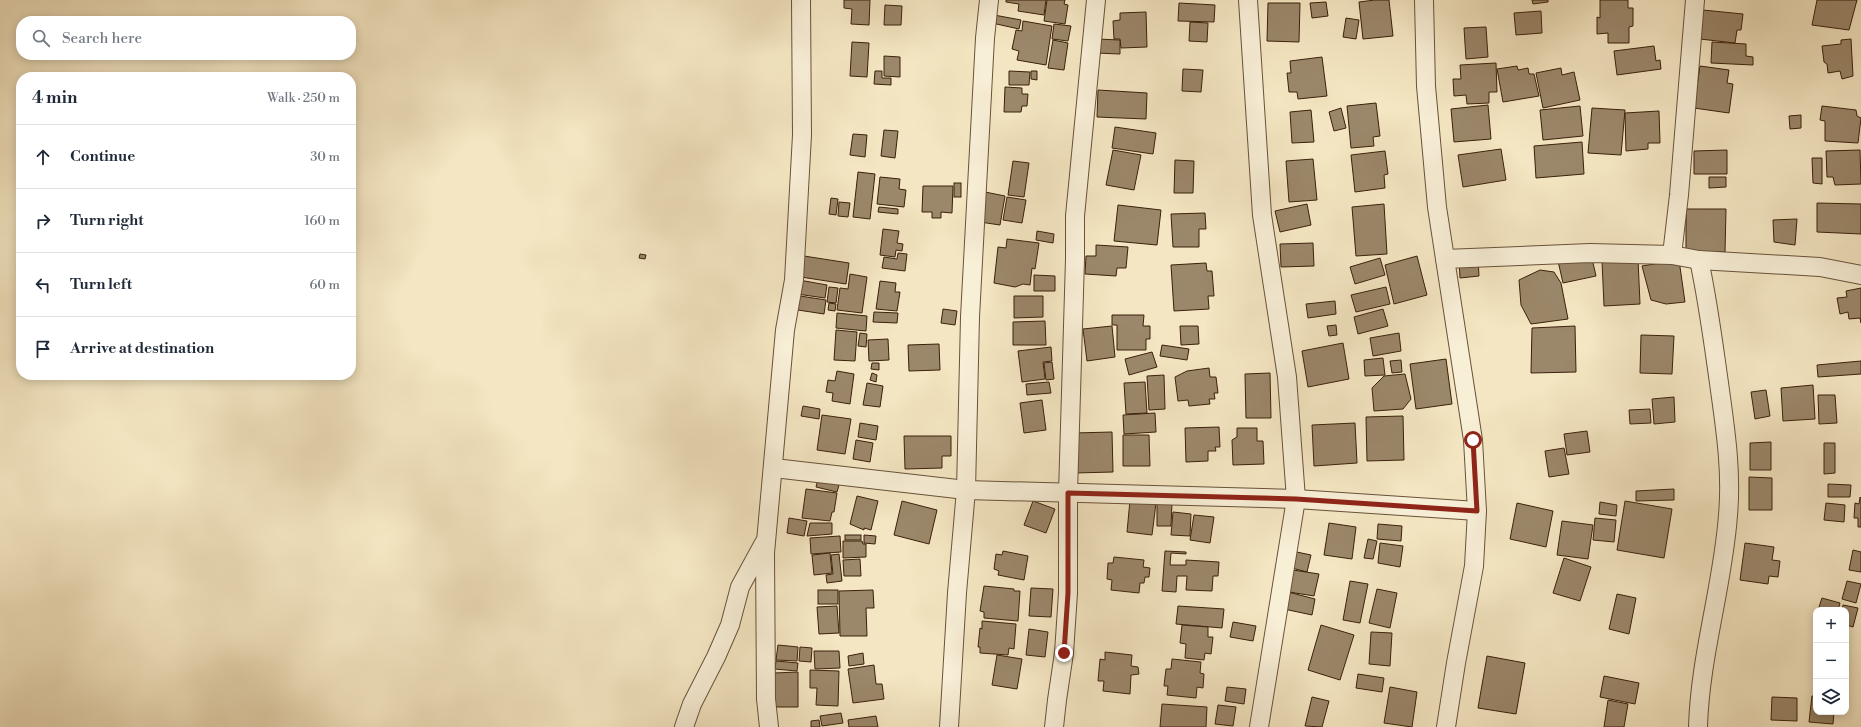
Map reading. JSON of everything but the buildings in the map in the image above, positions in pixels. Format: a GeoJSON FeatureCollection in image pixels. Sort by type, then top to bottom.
{"type":"FeatureCollection","features":[{"type":"Feature","properties":{"kind":"street"},"geometry":{"type":"LineString","coordinates":[[769,727],[766,699],[766,539],[774,468],[785,330],[794,280],[802,135],[801,0]]}},
{"type":"Feature","properties":{"kind":"street"},"geometry":{"type":"LineString","coordinates":[[949,727],[957,593],[966,490],[970,317],[984,46],[989,0]]}},
{"type":"Feature","properties":{"kind":"street"},"geometry":{"type":"LineString","coordinates":[[1054,727],[1056,700],[1064,653],[1068,593],[1068,493],[1075,259],[1074,216],[1096,0]]}},
{"type":"Feature","properties":{"kind":"street"},"geometry":{"type":"LineString","coordinates":[[1248,0],[1262,215],[1287,377],[1296,499],[1260,727]]}},
{"type":"Feature","properties":{"kind":"street"},"geometry":{"type":"LineString","coordinates":[[1424,0],[1426,86],[1437,207],[1473,440],[1477,511],[1474,566],[1446,727]]}},
{"type":"Feature","properties":{"kind":"street"},"geometry":{"type":"LineString","coordinates":[[1672,255],[1679,194],[1695,0]]}},
{"type":"Feature","properties":{"kind":"street"},"geometry":{"type":"LineString","coordinates":[[1445,259],[1590,253],[1672,255],[1699,260],[1820,267],[1861,275]]}},
{"type":"Feature","properties":{"kind":"street"},"geometry":{"type":"LineString","coordinates":[[1698,727],[1699,702],[1724,556],[1728,514],[1729,453],[1707,300],[1699,260]]}},
{"type":"Feature","properties":{"kind":"street"},"geometry":{"type":"LineString","coordinates":[[774,468],[966,490],[1296,499],[1477,511]]}},
{"type":"Feature","properties":{"kind":"street"},"geometry":{"type":"LineString","coordinates":[[684,727],[692,704],[716,657],[730,625],[740,587],[766,539]]}},
{"type":"Feature","properties":{"kind":"route"},"geometry":{"type":"LineString","coordinates":[[1064,653],[1068,593],[1068,493],[1296,499],[1477,511],[1473,440]]}}]}
